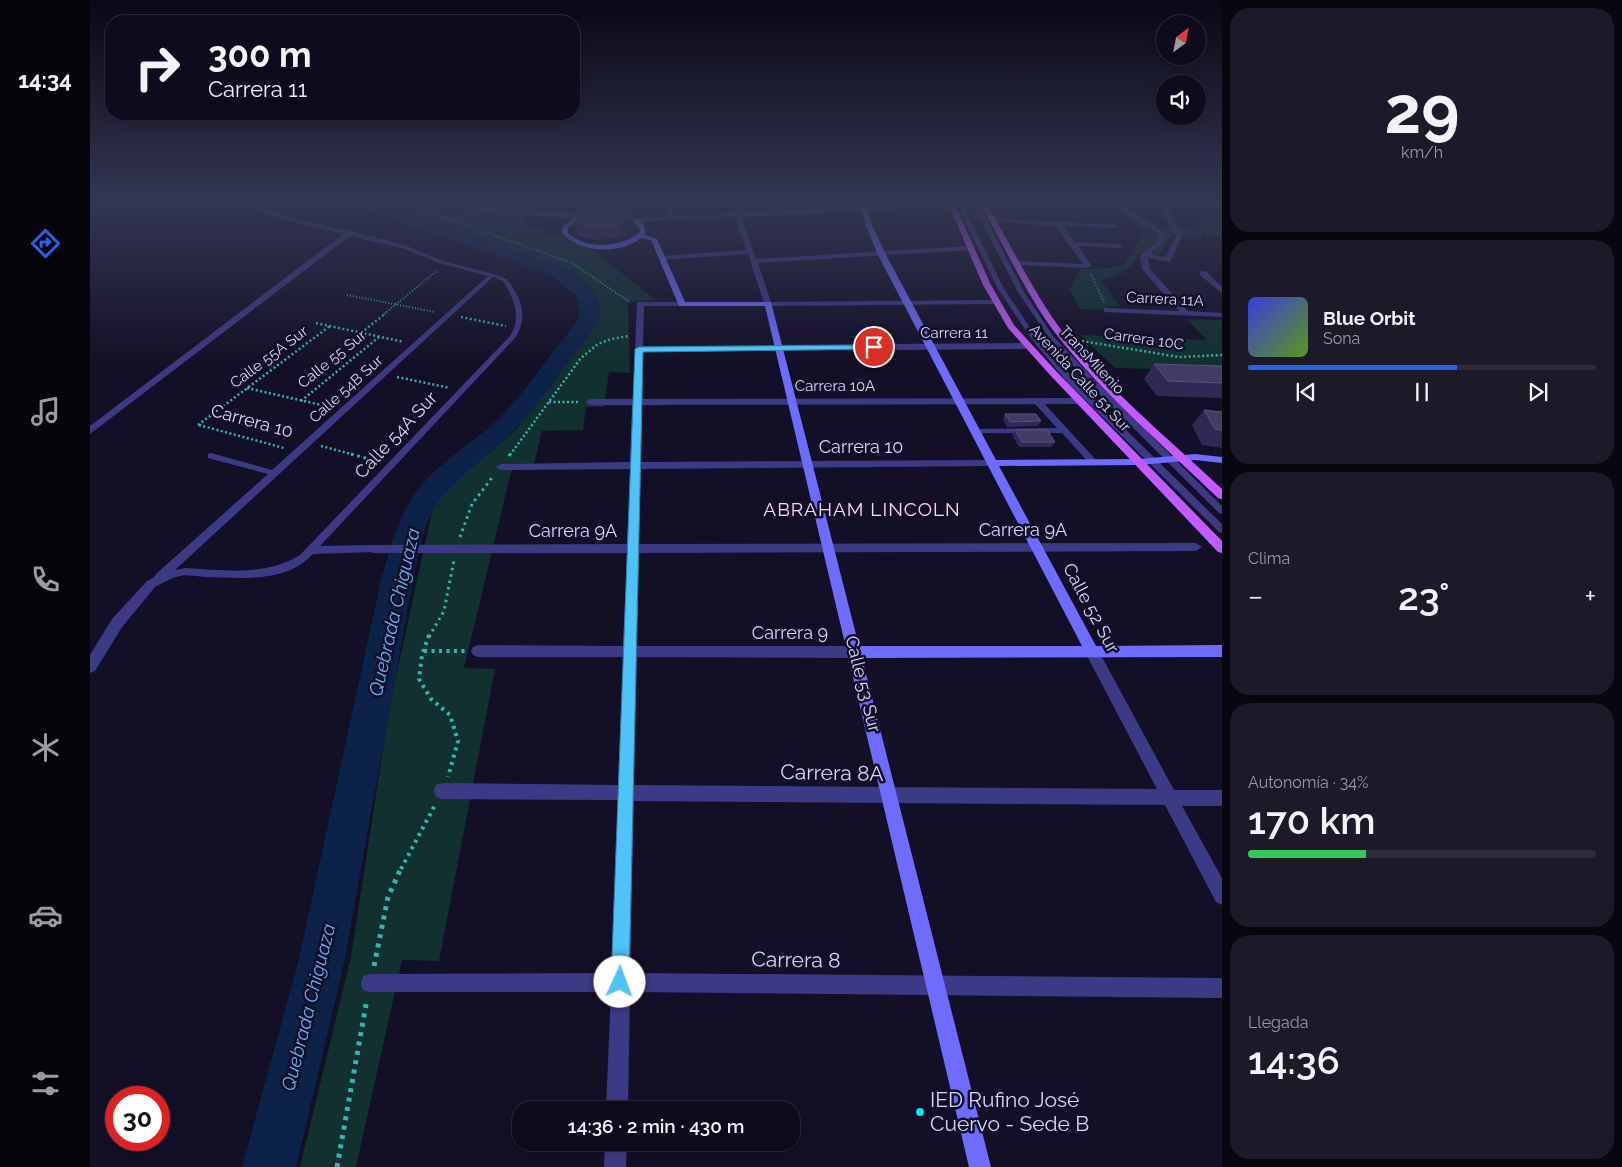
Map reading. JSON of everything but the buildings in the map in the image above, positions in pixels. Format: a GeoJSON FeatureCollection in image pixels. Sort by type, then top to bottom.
{"type":"FeatureCollection","features":[{"type":"Feature","properties":{"kind":"main road","name":"Avenida Calle 51 Sur"},"geometry":{"type":"LineString","coordinates":[[975,257],[996,302],[1011,326],[1079,401],[1222,549]]}},
{"type":"Feature","properties":{"kind":"main road","name":"Avenida Calle 51 Sur"},"geometry":{"type":"LineString","coordinates":[[1015,257],[1051,321],[1063,338],[1096,375],[1222,495]]}},
{"type":"Feature","properties":{"kind":"street"},"geometry":{"type":"LineString","coordinates":[[90,431],[316,257]]}},
{"type":"Feature","properties":{"kind":"street"},"geometry":{"type":"LineString","coordinates":[[670,257],[662,258],[682,304]]}},
{"type":"Feature","properties":{"kind":"street","name":"Calle 53 Sur"},"geometry":{"type":"LineString","coordinates":[[753,257],[768,304],[793,401],[980,1167]]}},
{"type":"Feature","properties":{"kind":"street"},"geometry":{"type":"LineString","coordinates":[[754,261],[810,257]]}},
{"type":"Feature","properties":{"kind":"street","name":"Calle 52 Sur"},"geometry":{"type":"LineString","coordinates":[[883,257],[1222,896]]}},
{"type":"Feature","properties":{"kind":"street"},"geometry":{"type":"LineString","coordinates":[[1082,257],[1088,266]]}},
{"type":"Feature","properties":{"kind":"street"},"geometry":{"type":"LineString","coordinates":[[1144,257],[1146,269],[1186,313]]}},
{"type":"Feature","properties":{"kind":"street"},"geometry":{"type":"LineString","coordinates":[[1152,257],[1167,260],[1168,257]]}},
{"type":"Feature","properties":{"kind":"street"},"geometry":{"type":"LineString","coordinates":[[1018,263],[1088,266]]}},
{"type":"Feature","properties":{"kind":"street"},"geometry":{"type":"LineString","coordinates":[[1203,273],[1222,291]]}},
{"type":"Feature","properties":{"kind":"street"},"geometry":{"type":"LineString","coordinates":[[617,1101],[640,304],[996,302]]}},
{"type":"Feature","properties":{"kind":"street","name":"Carrera 11A"},"geometry":{"type":"LineString","coordinates":[[1107,310],[1222,315]]}},
{"type":"Feature","properties":{"kind":"street","name":"Carrera 11"},"geometry":{"type":"LineString","coordinates":[[639,342],[779,348],[1029,346]]}},
{"type":"Feature","properties":{"kind":"street","name":"Carrera 10A"},"geometry":{"type":"LineString","coordinates":[[590,402],[1079,401]]}},
{"type":"Feature","properties":{"kind":"street","name":"Carrera 10"},"geometry":{"type":"LineString","coordinates":[[501,467],[1094,463],[1140,462],[1183,458],[1222,460]]}},
{"type":"Feature","properties":{"kind":"street","name":"Carrera 9A"},"geometry":{"type":"LineString","coordinates":[[377,549],[1196,548]]}},
{"type":"Feature","properties":{"kind":"street"},"geometry":{"type":"LineString","coordinates":[[90,668],[117,623],[152,584]]}},
{"type":"Feature","properties":{"kind":"street","name":"Carrera 9"},"geometry":{"type":"LineString","coordinates":[[478,651],[1222,651]]}},
{"type":"Feature","properties":{"kind":"street","name":"Carrera 8A"},"geometry":{"type":"LineString","coordinates":[[442,791],[1222,798]]}},
{"type":"Feature","properties":{"kind":"street","name":"Carrera 8"},"geometry":{"type":"LineString","coordinates":[[370,983],[620,982],[1222,988]]}},
{"type":"Feature","properties":{"kind":"street"},"geometry":{"type":"LineString","coordinates":[[615,1167],[616,1151]]}},
{"type":"Feature","properties":{"kind":"lane"},"geometry":{"type":"LineString","coordinates":[[432,257],[492,275]]}},
{"type":"Feature","properties":{"kind":"lane","name":"TransMilenio"},"geometry":{"type":"LineString","coordinates":[[984,257],[1025,328],[1071,380],[1222,530]]}},
{"type":"Feature","properties":{"kind":"lane","name":"TransMilenio"},"geometry":{"type":"LineString","coordinates":[[1004,257],[1022,292],[1051,337],[1085,375],[1222,511]]}},
{"type":"Feature","properties":{"kind":"lane","name":"Calle 54A Sur"},"geometry":{"type":"LineString","coordinates":[[152,584],[169,575],[182,572],[255,574],[283,570],[303,558],[460,390],[513,337],[518,328],[519,313],[508,284],[492,275]]}},
{"type":"Feature","properties":{"kind":"lane","name":"Calle 54B Sur"},"geometry":{"type":"LineString","coordinates":[[152,584],[492,275]]}},
{"type":"Feature","properties":{"kind":"lane"},"geometry":{"type":"LineString","coordinates":[[1037,401],[1094,463]]}},
{"type":"Feature","properties":{"kind":"lane"},"geometry":{"type":"LineString","coordinates":[[976,431],[1064,430]]}},
{"type":"Feature","properties":{"kind":"lane"},"geometry":{"type":"LineString","coordinates":[[211,456],[274,473]]}},
{"type":"Feature","properties":{"kind":"lane","name":"Carrera 9A"},"geometry":{"type":"LineString","coordinates":[[310,550],[377,549]]}},
{"type":"Feature","properties":{"kind":"path"},"geometry":{"type":"LineString","coordinates":[[556,257],[572,263],[628,302],[640,304]]}},
{"type":"Feature","properties":{"kind":"path"},"geometry":{"type":"LineString","coordinates":[[361,333],[447,263]]}},
{"type":"Feature","properties":{"kind":"path"},"geometry":{"type":"LineString","coordinates":[[1088,266],[1107,310]]}},
{"type":"Feature","properties":{"kind":"path"},"geometry":{"type":"LineString","coordinates":[[316,323],[416,344]]}},
{"type":"Feature","properties":{"kind":"path","name":"Calle 55A Sur"},"geometry":{"type":"LineString","coordinates":[[198,425],[330,326]]}},
{"type":"Feature","properties":{"kind":"path","name":"Calle 55 Sur"},"geometry":{"type":"LineString","coordinates":[[301,401],[379,336]]}},
{"type":"Feature","properties":{"kind":"path"},"geometry":{"type":"LineString","coordinates":[[337,1167],[370,983],[388,897],[407,856],[442,791],[458,741],[450,715],[431,699],[419,679],[424,651],[430,634],[444,610],[456,549],[472,504],[581,358],[598,344],[611,338],[639,342]]}},
{"type":"Feature","properties":{"kind":"path","name":"Carrera 10C"},"geometry":{"type":"LineString","coordinates":[[1063,338],[1179,357],[1221,354]]}},
{"type":"Feature","properties":{"kind":"path"},"geometry":{"type":"LineString","coordinates":[[383,374],[460,390]]}},
{"type":"Feature","properties":{"kind":"path"},"geometry":{"type":"LineString","coordinates":[[247,388],[343,410]]}},
{"type":"Feature","properties":{"kind":"path"},"geometry":{"type":"LineString","coordinates":[[550,402],[590,402]]}},
{"type":"Feature","properties":{"kind":"path","name":"Carrera 10"},"geometry":{"type":"LineString","coordinates":[[198,425],[298,452]]}},
{"type":"Feature","properties":{"kind":"path","name":"Carrera 10"},"geometry":{"type":"LineString","coordinates":[[307,443],[390,465]]}},
{"type":"Feature","properties":{"kind":"path"},"geometry":{"type":"LineString","coordinates":[[424,651],[478,651]]}},
{"type":"Feature","properties":{"kind":"green space"},"geometry":{"type":"Polygon","coordinates":[[[534,257],[602,257],[656,300],[628,302],[630,373],[609,372],[604,407],[586,407],[583,430],[542,431],[534,464],[513,464],[464,668],[495,669],[439,961],[402,960],[356,1167],[300,1167],[351,957],[390,704],[433,507],[450,485],[516,430],[583,342],[600,313],[591,287],[570,270],[534,257]]]}},
{"type":"Feature","properties":{"kind":"green space"},"geometry":{"type":"Polygon","coordinates":[[[1128,257],[1136,257],[1124,271],[1101,280],[1120,307],[1106,306],[1107,310],[1080,309],[1070,290],[1080,269],[1109,268],[1123,265],[1128,257]]]}},
{"type":"Feature","properties":{"kind":"green space"},"geometry":{"type":"Polygon","coordinates":[[[1187,319],[1222,320],[1222,371],[1115,368],[1080,335],[1207,340],[1187,319]]]}},
{"type":"Feature","properties":{"kind":"waterway","name":"Quebrada Chiguaza"},"geometry":{"type":"LineString","coordinates":[[269,1167],[321,963],[397,580],[414,519],[431,491],[450,472],[503,428],[520,410],[579,333],[589,317],[590,306],[588,300],[576,284],[560,272],[518,257]]}},
{"type":"Feature","properties":{"kind":"place","name":"IED Rufino José Cuervo - Sede B"},"geometry":{"type":"Point","coordinates":[920,1112]}},
{"type":"Feature","properties":{"kind":"district","name":"ABRAHAM LINCOLN"},"geometry":{"type":"Point","coordinates":[862,509]}},
{"type":"Feature","properties":{"kind":"route"},"geometry":{"type":"LineString","coordinates":[[620,982],[639,349],[874,347]]}}]}
